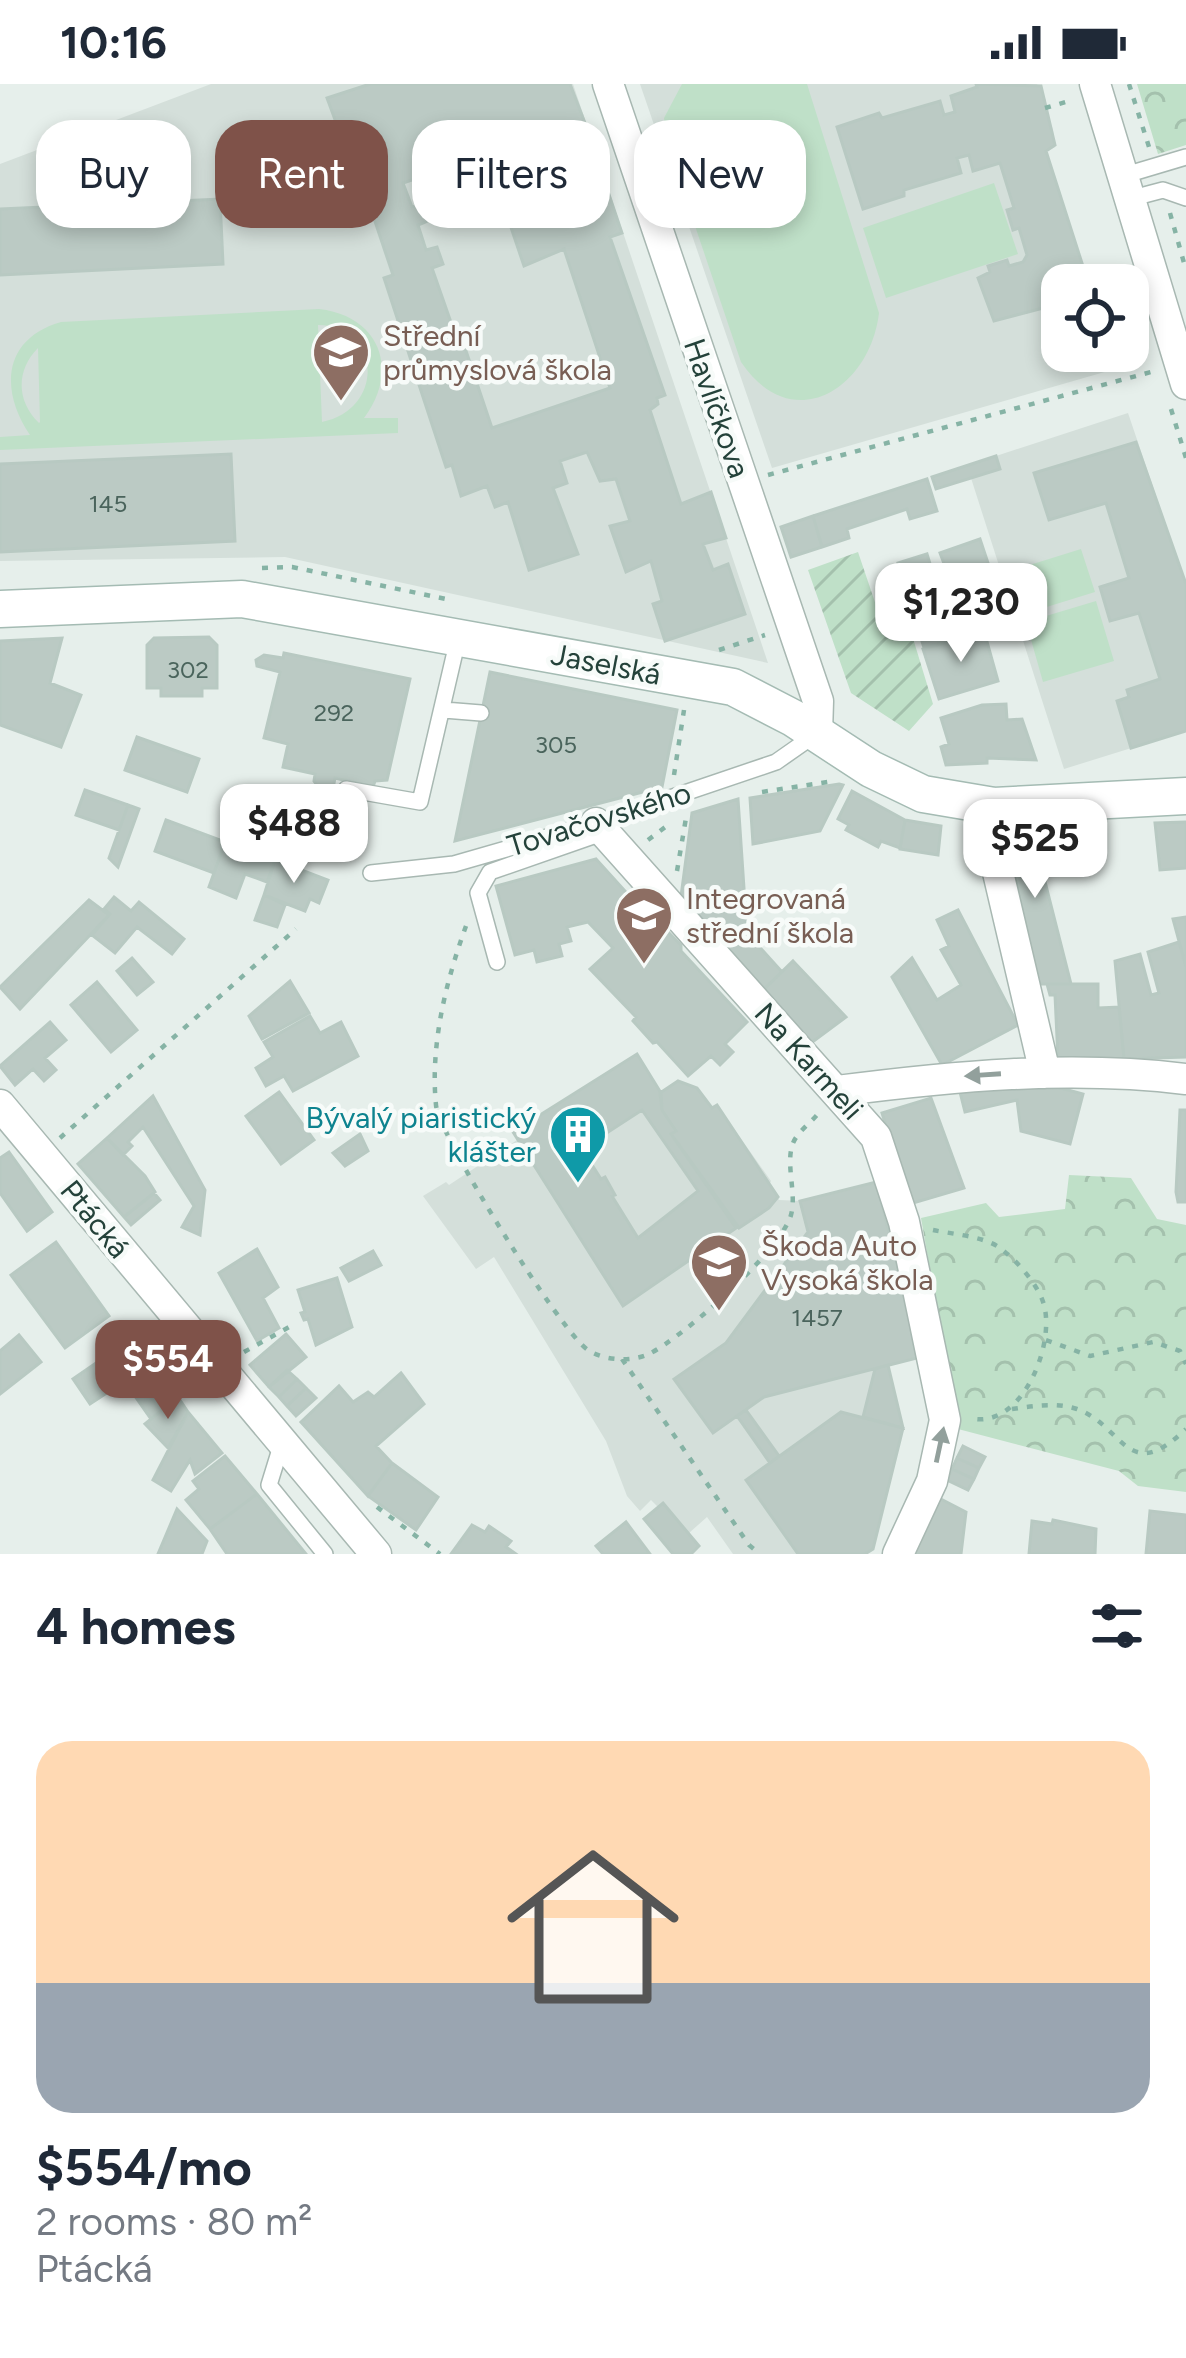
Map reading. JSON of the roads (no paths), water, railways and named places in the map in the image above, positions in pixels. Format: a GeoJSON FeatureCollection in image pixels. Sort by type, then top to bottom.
{"type":"FeatureCollection","features":[{"type":"Feature","properties":{"kind":"street","name":"Havlíčkova"},"geometry":{"type":"LineString","coordinates":[[608,84],[818,701],[817,734]]}},
{"type":"Feature","properties":{"kind":"street"},"geometry":{"type":"LineString","coordinates":[[1095,84],[1125,188],[1177,321],[1180,376]]}},
{"type":"Feature","properties":{"kind":"street","name":"Jaselská"},"geometry":{"type":"LineString","coordinates":[[0,609],[242,599],[733,687],[922,794],[982,805],[1186,796]]}},
{"type":"Feature","properties":{"kind":"street"},"geometry":{"type":"LineString","coordinates":[[982,805],[1045,1073]]}},
{"type":"Feature","properties":{"kind":"street","name":"Na Karmeli"},"geometry":{"type":"LineString","coordinates":[[601,828],[875,1137],[904,1222],[945,1420],[932,1481],[898,1554]]}},
{"type":"Feature","properties":{"kind":"street"},"geometry":{"type":"LineString","coordinates":[[1142,1074],[1186,1068]]}},
{"type":"Feature","properties":{"kind":"street"},"geometry":{"type":"LineString","coordinates":[[837,1091],[941,1078],[1045,1073],[1186,1079]]}},
{"type":"Feature","properties":{"kind":"street","name":"Ptácká"},"geometry":{"type":"LineString","coordinates":[[0,1105],[376,1554]]}},
{"type":"Feature","properties":{"kind":"lane"},"geometry":{"type":"LineString","coordinates":[[1125,188],[1186,157]]}},
{"type":"Feature","properties":{"kind":"lane"},"geometry":{"type":"LineString","coordinates":[[1125,188],[1163,190],[1186,198]]}},
{"type":"Feature","properties":{"kind":"lane"},"geometry":{"type":"LineString","coordinates":[[346,789],[420,802],[458,637]]}},
{"type":"Feature","properties":{"kind":"lane"},"geometry":{"type":"LineString","coordinates":[[444,710],[482,713]]}},
{"type":"Feature","properties":{"kind":"lane","name":"Tovačovského"},"geometry":{"type":"LineString","coordinates":[[371,873],[454,864],[601,828],[632,803],[776,762],[817,734]]}},
{"type":"Feature","properties":{"kind":"lane"},"geometry":{"type":"LineString","coordinates":[[497,962],[478,892],[490,872],[601,828]]}},
{"type":"Feature","properties":{"kind":"lane"},"geometry":{"type":"LineString","coordinates":[[281,1445],[269,1485],[325,1554]]}},
{"type":"Feature","properties":{"kind":"place","name":"Střední průmyslová škola"},"geometry":{"type":"Point","coordinates":[341,403]}},
{"type":"Feature","properties":{"kind":"place","name":"Integrovaná střední škola"},"geometry":{"type":"Point","coordinates":[644,966]}},
{"type":"Feature","properties":{"kind":"place","name":"Bývalý piaristický klášter"},"geometry":{"type":"Point","coordinates":[578,1185]}},
{"type":"Feature","properties":{"kind":"place","name":"Škoda Auto Vysoká škola"},"geometry":{"type":"Point","coordinates":[719,1313]}}]}
